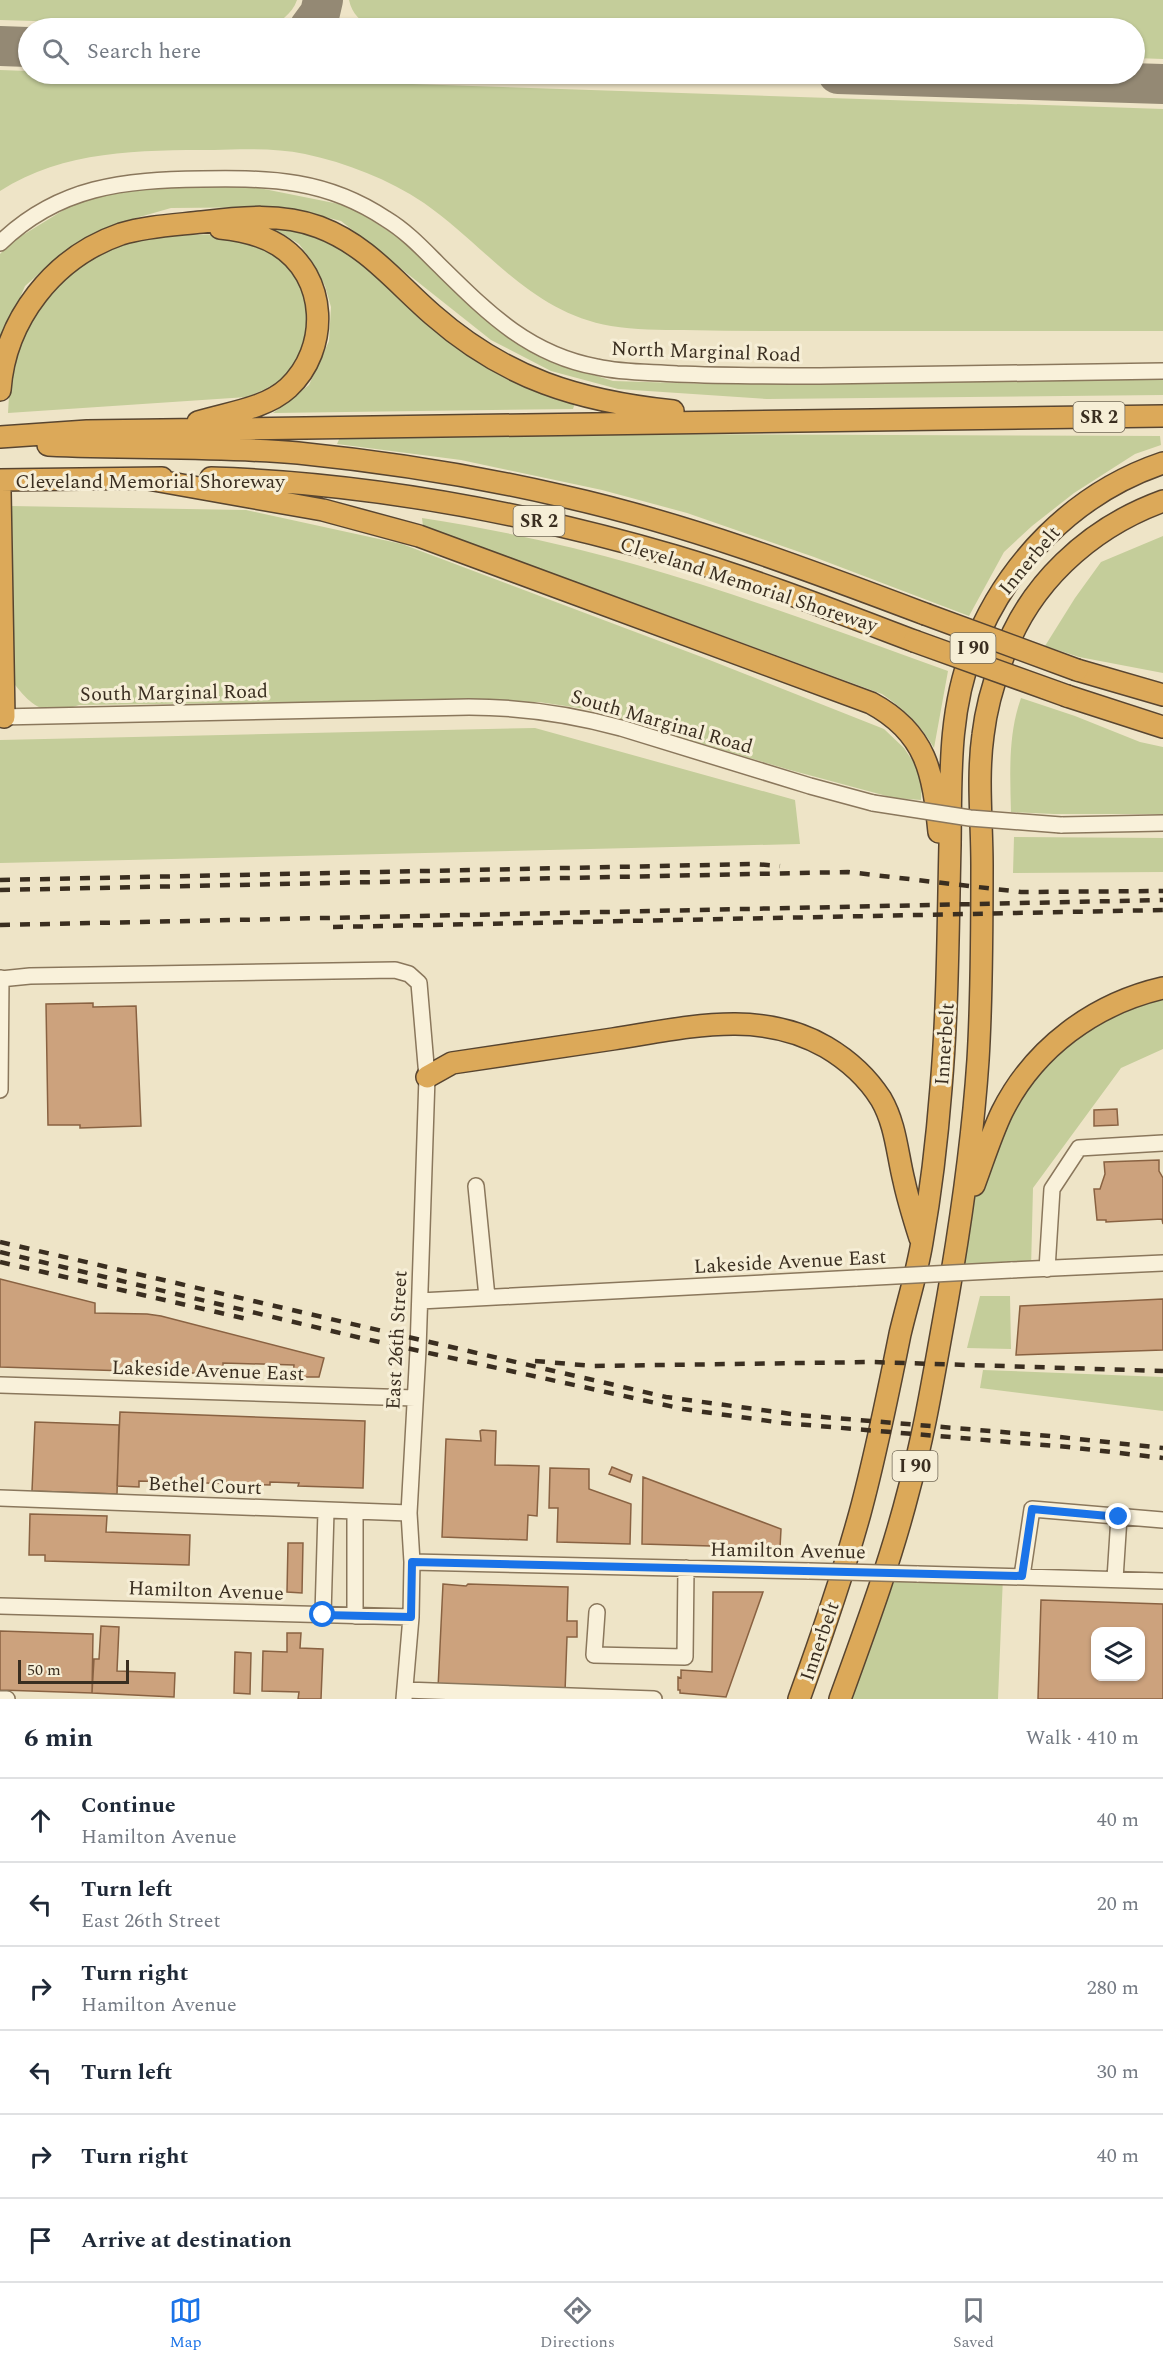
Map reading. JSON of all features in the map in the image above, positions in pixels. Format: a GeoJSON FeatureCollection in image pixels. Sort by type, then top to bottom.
{"type":"FeatureCollection","features":[{"type":"Feature","properties":{"kind":"highway"},"geometry":{"type":"LineString","coordinates":[[0,390],[3,364],[16,328],[35,296],[59,270],[89,249],[111,238],[147,228],[261,217],[292,219],[319,226],[344,238],[365,251],[455,333],[500,362],[532,378],[567,392],[623,406],[763,421]]}},
{"type":"Feature","properties":{"kind":"highway"},"geometry":{"type":"LineString","coordinates":[[169,430],[257,405],[287,388],[302,372],[313,353],[318,315],[316,300],[306,274],[279,245],[266,238],[239,230],[174,225]]}},
{"type":"Feature","properties":{"kind":"highway","name":"SR 2"},"geometry":{"type":"LineString","coordinates":[[0,437],[87,431],[1163,417]]}},
{"type":"Feature","properties":{"kind":"highway"},"geometry":{"type":"LineString","coordinates":[[0,443],[297,453],[510,484],[616,510],[722,541],[1077,670],[1163,695]]}},
{"type":"Feature","properties":{"kind":"highway","name":"Innerbelt"},"geometry":{"type":"LineString","coordinates":[[799,1699],[859,1517],[922,1246],[941,1085],[947,1004],[955,712],[966,669],[984,621],[1024,560],[1062,521],[1106,490],[1163,463]]}},
{"type":"Feature","properties":{"kind":"highway","name":"Cleveland Memorial Shoreway"},"geometry":{"type":"LineString","coordinates":[[0,480],[221,478],[309,484],[417,498],[521,517],[624,542],[708,567],[1067,696],[1163,727]]}},
{"type":"Feature","properties":{"kind":"highway"},"geometry":{"type":"LineString","coordinates":[[148,479],[322,510],[389,527],[872,703],[892,715],[910,731],[928,765],[935,793],[949,919]]}},
{"type":"Feature","properties":{"kind":"highway"},"geometry":{"type":"LineString","coordinates":[[0,491],[2,717]]}},
{"type":"Feature","properties":{"kind":"highway","name":"Innerbelt"},"geometry":{"type":"LineString","coordinates":[[840,1699],[909,1491],[929,1405],[960,1225],[971,1143],[981,1007],[981,761],[987,707],[1013,631],[1041,588],[1078,549],[1098,534],[1129,516],[1163,501]]}},
{"type":"Feature","properties":{"kind":"highway"},"geometry":{"type":"LineString","coordinates":[[960,1225],[996,1125],[1016,1088],[1034,1065],[1068,1032],[1094,1014],[1122,1001],[1163,988]]}},
{"type":"Feature","properties":{"kind":"highway"},"geometry":{"type":"LineString","coordinates":[[427,1077],[452,1063],[717,1024],[762,1024],[790,1031],[836,1053],[857,1069],[881,1100],[895,1132],[904,1180],[922,1246]]}},
{"type":"Feature","properties":{"kind":"street","name":"North Marginal Road"},"geometry":{"type":"LineString","coordinates":[[0,243],[30,219],[62,201],[114,184],[175,178],[255,178],[290,181],[343,195],[388,219],[479,305],[506,327],[549,352],[596,367],[653,372],[777,376],[1163,371]]}},
{"type":"Feature","properties":{"kind":"street","name":"South Marginal Road"},"geometry":{"type":"LineString","coordinates":[[2,717],[469,707],[527,708],[621,728],[801,784],[873,802],[970,818],[1061,825],[1163,823]]}},
{"type":"Feature","properties":{"kind":"street","name":"East 26th Street"},"geometry":{"type":"LineString","coordinates":[[1,979],[30,976],[395,970],[410,974],[419,983],[427,1077],[420,1301],[409,1513],[412,1562],[411,1617],[405,1695]]}},
{"type":"Feature","properties":{"kind":"street"},"geometry":{"type":"LineString","coordinates":[[0,1090],[1,979]]}},
{"type":"Feature","properties":{"kind":"street"},"geometry":{"type":"LineString","coordinates":[[1047,1269],[1052,1189],[1079,1148],[1163,1143]]}},
{"type":"Feature","properties":{"kind":"street"},"geometry":{"type":"LineString","coordinates":[[476,1186],[487,1297]]}},
{"type":"Feature","properties":{"kind":"street","name":"Lakeside Avenue East"},"geometry":{"type":"LineString","coordinates":[[420,1301],[1163,1263]]}},
{"type":"Feature","properties":{"kind":"street","name":"Lakeside Avenue East"},"geometry":{"type":"LineString","coordinates":[[0,1384],[415,1398]]}},
{"type":"Feature","properties":{"kind":"street","name":"Bethel Court"},"geometry":{"type":"LineString","coordinates":[[0,1498],[409,1513]]}},
{"type":"Feature","properties":{"kind":"street"},"geometry":{"type":"LineString","coordinates":[[1022,1576],[1032,1509],[1163,1520]]}},
{"type":"Feature","properties":{"kind":"street"},"geometry":{"type":"LineString","coordinates":[[323,1615],[326,1510]]}},
{"type":"Feature","properties":{"kind":"street"},"geometry":{"type":"LineString","coordinates":[[355,1616],[356,1512]]}},
{"type":"Feature","properties":{"kind":"street"},"geometry":{"type":"LineString","coordinates":[[1115,1579],[1119,1517]]}},
{"type":"Feature","properties":{"kind":"street","name":"Hamilton Avenue"},"geometry":{"type":"LineString","coordinates":[[412,1562],[1163,1581]]}},
{"type":"Feature","properties":{"kind":"street"},"geometry":{"type":"LineString","coordinates":[[597,1612],[594,1655],[685,1657],[686,1568]]}},
{"type":"Feature","properties":{"kind":"street","name":"Hamilton Avenue"},"geometry":{"type":"LineString","coordinates":[[0,1606],[411,1617]]}},
{"type":"Feature","properties":{"kind":"street"},"geometry":{"type":"LineString","coordinates":[[405,1695],[654,1699]]}},
{"type":"Feature","properties":{"kind":"street"},"geometry":{"type":"LineString","coordinates":[[0,1699],[7,1699]]}},
{"type":"Feature","properties":{"kind":"green space"},"geometry":{"type":"Polygon","coordinates":[[[0,0],[297,0],[283,18],[18,18],[18,21],[0,20],[0,0]]]}},
{"type":"Feature","properties":{"kind":"green space"},"geometry":{"type":"Polygon","coordinates":[[[349,0],[1163,0],[1163,59],[1145,58],[1145,18],[359,18],[352,9],[349,0]]]}},
{"type":"Feature","properties":{"kind":"green space"},"geometry":{"type":"Polygon","coordinates":[[[0,70],[18,71],[18,84],[409,84],[1163,109],[1163,331],[728,331],[648,330],[611,326],[582,318],[556,307],[533,293],[447,220],[396,186],[352,167],[294,152],[260,149],[186,150],[103,155],[50,167],[25,177],[0,191],[0,70]]]}},
{"type":"Feature","properties":{"kind":"green space"},"geometry":{"type":"Polygon","coordinates":[[[234,183],[349,206],[401,239],[483,318],[558,364],[613,381],[711,384],[1163,378],[1163,395],[767,399],[618,389],[551,371],[491,340],[341,221],[285,207],[171,208],[122,222],[81,241],[58,257],[25,286],[0,344],[0,254],[10,243],[75,203],[117,190],[234,183]]]}},
{"type":"Feature","properties":{"kind":"green space"},"geometry":{"type":"Polygon","coordinates":[[[268,223],[293,229],[350,252],[431,327],[511,379],[575,403],[573,409],[273,413],[309,385],[329,341],[331,307],[325,286],[312,261],[299,244],[283,234],[267,229],[268,223]]]}},
{"type":"Feature","properties":{"kind":"green space"},"geometry":{"type":"Polygon","coordinates":[[[212,234],[240,237],[256,243],[287,264],[303,289],[308,316],[303,344],[298,357],[286,375],[247,397],[8,413],[10,382],[16,354],[23,336],[43,302],[68,273],[83,260],[106,246],[125,240],[212,234]]]}},
{"type":"Feature","properties":{"kind":"green space"},"geometry":{"type":"Polygon","coordinates":[[[341,435],[1160,436],[1161,445],[1135,454],[1074,493],[1032,526],[1004,552],[969,616],[814,557],[687,513],[602,490],[461,460],[337,444],[341,435]]]}},
{"type":"Feature","properties":{"kind":"green space"},"geometry":{"type":"Polygon","coordinates":[[[10,506],[246,510],[402,544],[707,659],[884,729],[904,748],[922,775],[921,800],[894,798],[790,770],[586,709],[539,702],[397,701],[79,705],[57,710],[40,708],[26,698],[12,681],[10,506]]]}},
{"type":"Feature","properties":{"kind":"green space"},"geometry":{"type":"Polygon","coordinates":[[[422,518],[530,538],[637,565],[754,602],[948,671],[934,748],[911,718],[882,694],[423,526],[422,518]]]}},
{"type":"Feature","properties":{"kind":"green space"},"geometry":{"type":"Polygon","coordinates":[[[1163,536],[1163,673],[1079,657],[1045,646],[1101,562],[1163,536]]]}},
{"type":"Feature","properties":{"kind":"green space"},"geometry":{"type":"Polygon","coordinates":[[[1021,698],[1075,716],[1140,742],[1163,747],[1163,814],[1011,812],[1012,740],[1021,698]]]}},
{"type":"Feature","properties":{"kind":"green space"},"geometry":{"type":"Polygon","coordinates":[[[535,728],[795,800],[800,844],[0,863],[0,740],[535,728]]]}},
{"type":"Feature","properties":{"kind":"green space"},"geometry":{"type":"Polygon","coordinates":[[[1014,837],[1163,838],[1163,872],[1013,873],[1014,837]]]}},
{"type":"Feature","properties":{"kind":"green space"},"geometry":{"type":"Polygon","coordinates":[[[1163,988],[1163,1049],[1121,1068],[1033,1188],[1031,1269],[956,1273],[960,1225],[996,1125],[1045,1053],[1163,988]]]}},
{"type":"Feature","properties":{"kind":"green space"},"geometry":{"type":"Polygon","coordinates":[[[980,1296],[1010,1296],[1011,1349],[967,1348],[980,1296]]]}},
{"type":"Feature","properties":{"kind":"green space"},"geometry":{"type":"Polygon","coordinates":[[[983,1370],[1163,1377],[1163,1411],[980,1388],[983,1370]]]}},
{"type":"Feature","properties":{"kind":"green space"},"geometry":{"type":"Polygon","coordinates":[[[883,1573],[1003,1576],[998,1699],[840,1699],[883,1573]]]}},
{"type":"Feature","properties":{"kind":"building"},"geometry":{"type":"Polygon","coordinates":[[[93,1003],[93,1007],[136,1006],[141,1126],[80,1128],[80,1125],[48,1125],[46,1004],[93,1003]]]}},
{"type":"Feature","properties":{"kind":"building"},"geometry":{"type":"Polygon","coordinates":[[[1117,1109],[1118,1125],[1094,1126],[1094,1110],[1117,1109]]]}},
{"type":"Feature","properties":{"kind":"building"},"geometry":{"type":"Polygon","coordinates":[[[1159,1160],[1159,1171],[1163,1178],[1163,1224],[1162,1219],[1106,1222],[1106,1220],[1097,1220],[1094,1189],[1100,1189],[1105,1174],[1104,1162],[1159,1160]]]}},
{"type":"Feature","properties":{"kind":"building"},"geometry":{"type":"Polygon","coordinates":[[[0,1279],[95,1303],[95,1313],[161,1316],[324,1358],[319,1377],[293,1377],[294,1365],[223,1363],[223,1374],[0,1367],[0,1279]]]}},
{"type":"Feature","properties":{"kind":"building"},"geometry":{"type":"Polygon","coordinates":[[[1163,1299],[1163,1350],[1016,1355],[1020,1306],[1163,1299]]]}},
{"type":"Feature","properties":{"kind":"building"},"geometry":{"type":"Polygon","coordinates":[[[120,1412],[365,1421],[363,1488],[298,1486],[299,1483],[270,1482],[270,1485],[139,1481],[139,1487],[117,1486],[120,1412]]]}},
{"type":"Feature","properties":{"kind":"building"},"geometry":{"type":"Polygon","coordinates":[[[35,1422],[119,1425],[117,1494],[32,1491],[35,1422]]]}},
{"type":"Feature","properties":{"kind":"building"},"geometry":{"type":"Polygon","coordinates":[[[480,1431],[496,1431],[495,1465],[539,1466],[537,1516],[528,1515],[527,1540],[442,1537],[446,1439],[481,1441],[480,1431]]]}},
{"type":"Feature","properties":{"kind":"building"},"geometry":{"type":"Polygon","coordinates":[[[612,1467],[632,1475],[630,1482],[609,1474],[612,1467]]]}},
{"type":"Feature","properties":{"kind":"building"},"geometry":{"type":"Polygon","coordinates":[[[550,1468],[589,1469],[589,1489],[631,1504],[630,1544],[557,1542],[558,1508],[549,1508],[550,1468]]]}},
{"type":"Feature","properties":{"kind":"building"},"geometry":{"type":"Polygon","coordinates":[[[643,1477],[781,1529],[780,1548],[642,1544],[643,1477]]]}},
{"type":"Feature","properties":{"kind":"building"},"geometry":{"type":"Polygon","coordinates":[[[30,1514],[107,1516],[106,1532],[190,1535],[189,1565],[45,1561],[45,1555],[29,1555],[30,1514]]]}},
{"type":"Feature","properties":{"kind":"building"},"geometry":{"type":"Polygon","coordinates":[[[288,1543],[303,1543],[302,1593],[287,1592],[288,1543]]]}},
{"type":"Feature","properties":{"kind":"building"},"geometry":{"type":"Polygon","coordinates":[[[443,1584],[568,1587],[567,1621],[577,1621],[577,1637],[567,1637],[565,1692],[438,1688],[443,1584]]]}},
{"type":"Feature","properties":{"kind":"building"},"geometry":{"type":"Polygon","coordinates":[[[713,1592],[763,1592],[726,1697],[680,1693],[678,1677],[681,1678],[681,1670],[712,1672],[713,1592]]]}},
{"type":"Feature","properties":{"kind":"building"},"geometry":{"type":"Polygon","coordinates":[[[1041,1600],[1163,1604],[1163,1699],[1038,1699],[1041,1600]]]}},
{"type":"Feature","properties":{"kind":"building"},"geometry":{"type":"Polygon","coordinates":[[[101,1626],[119,1627],[117,1671],[175,1673],[174,1697],[92,1693],[94,1659],[99,1659],[101,1626]]]}},
{"type":"Feature","properties":{"kind":"building"},"geometry":{"type":"Polygon","coordinates":[[[0,1631],[93,1634],[92,1693],[0,1690],[0,1631]]]}},
{"type":"Feature","properties":{"kind":"building"},"geometry":{"type":"Polygon","coordinates":[[[287,1633],[301,1633],[300,1648],[323,1649],[321,1699],[298,1699],[299,1692],[262,1691],[263,1651],[287,1652],[287,1633]]]}},
{"type":"Feature","properties":{"kind":"building"},"geometry":{"type":"Polygon","coordinates":[[[235,1652],[251,1653],[250,1694],[234,1693],[235,1652]]]}},
{"type":"Feature","properties":{"kind":"taxiway"},"geometry":{"type":"LineString","coordinates":[[316,18],[323,0]]}},
{"type":"Feature","properties":{"kind":"taxiway"},"geometry":{"type":"LineString","coordinates":[[0,46],[18,47]]}},
{"type":"Feature","properties":{"kind":"taxiway"},"geometry":{"type":"LineString","coordinates":[[1145,83],[1163,84]]}},
{"type":"Feature","properties":{"kind":"railway"},"geometry":{"type":"LineString","coordinates":[[0,880],[754,864],[780,866]]}},
{"type":"Feature","properties":{"kind":"railway"},"geometry":{"type":"LineString","coordinates":[[0,890],[848,872],[1021,892],[1163,891]]}},
{"type":"Feature","properties":{"kind":"railway"},"geometry":{"type":"LineString","coordinates":[[0,925],[1163,900]]}},
{"type":"Feature","properties":{"kind":"railway"},"geometry":{"type":"LineString","coordinates":[[333,927],[1163,910]]}},
{"type":"Feature","properties":{"kind":"railway"},"geometry":{"type":"LineString","coordinates":[[0,1242],[666,1397],[799,1415],[1163,1448]]}},
{"type":"Feature","properties":{"kind":"railway"},"geometry":{"type":"LineString","coordinates":[[0,1252],[361,1338],[683,1409],[783,1423],[1068,1447],[1163,1458]]}},
{"type":"Feature","properties":{"kind":"railway"},"geometry":{"type":"LineString","coordinates":[[0,1262],[251,1320]]}},
{"type":"Feature","properties":{"kind":"railway"},"geometry":{"type":"LineString","coordinates":[[535,1361],[593,1366],[871,1362],[1163,1371]]}},
{"type":"Feature","properties":{"kind":"route"},"geometry":{"type":"LineString","coordinates":[[323,1615],[411,1617],[412,1562],[1022,1576],[1032,1509],[1119,1517]]}}]}
